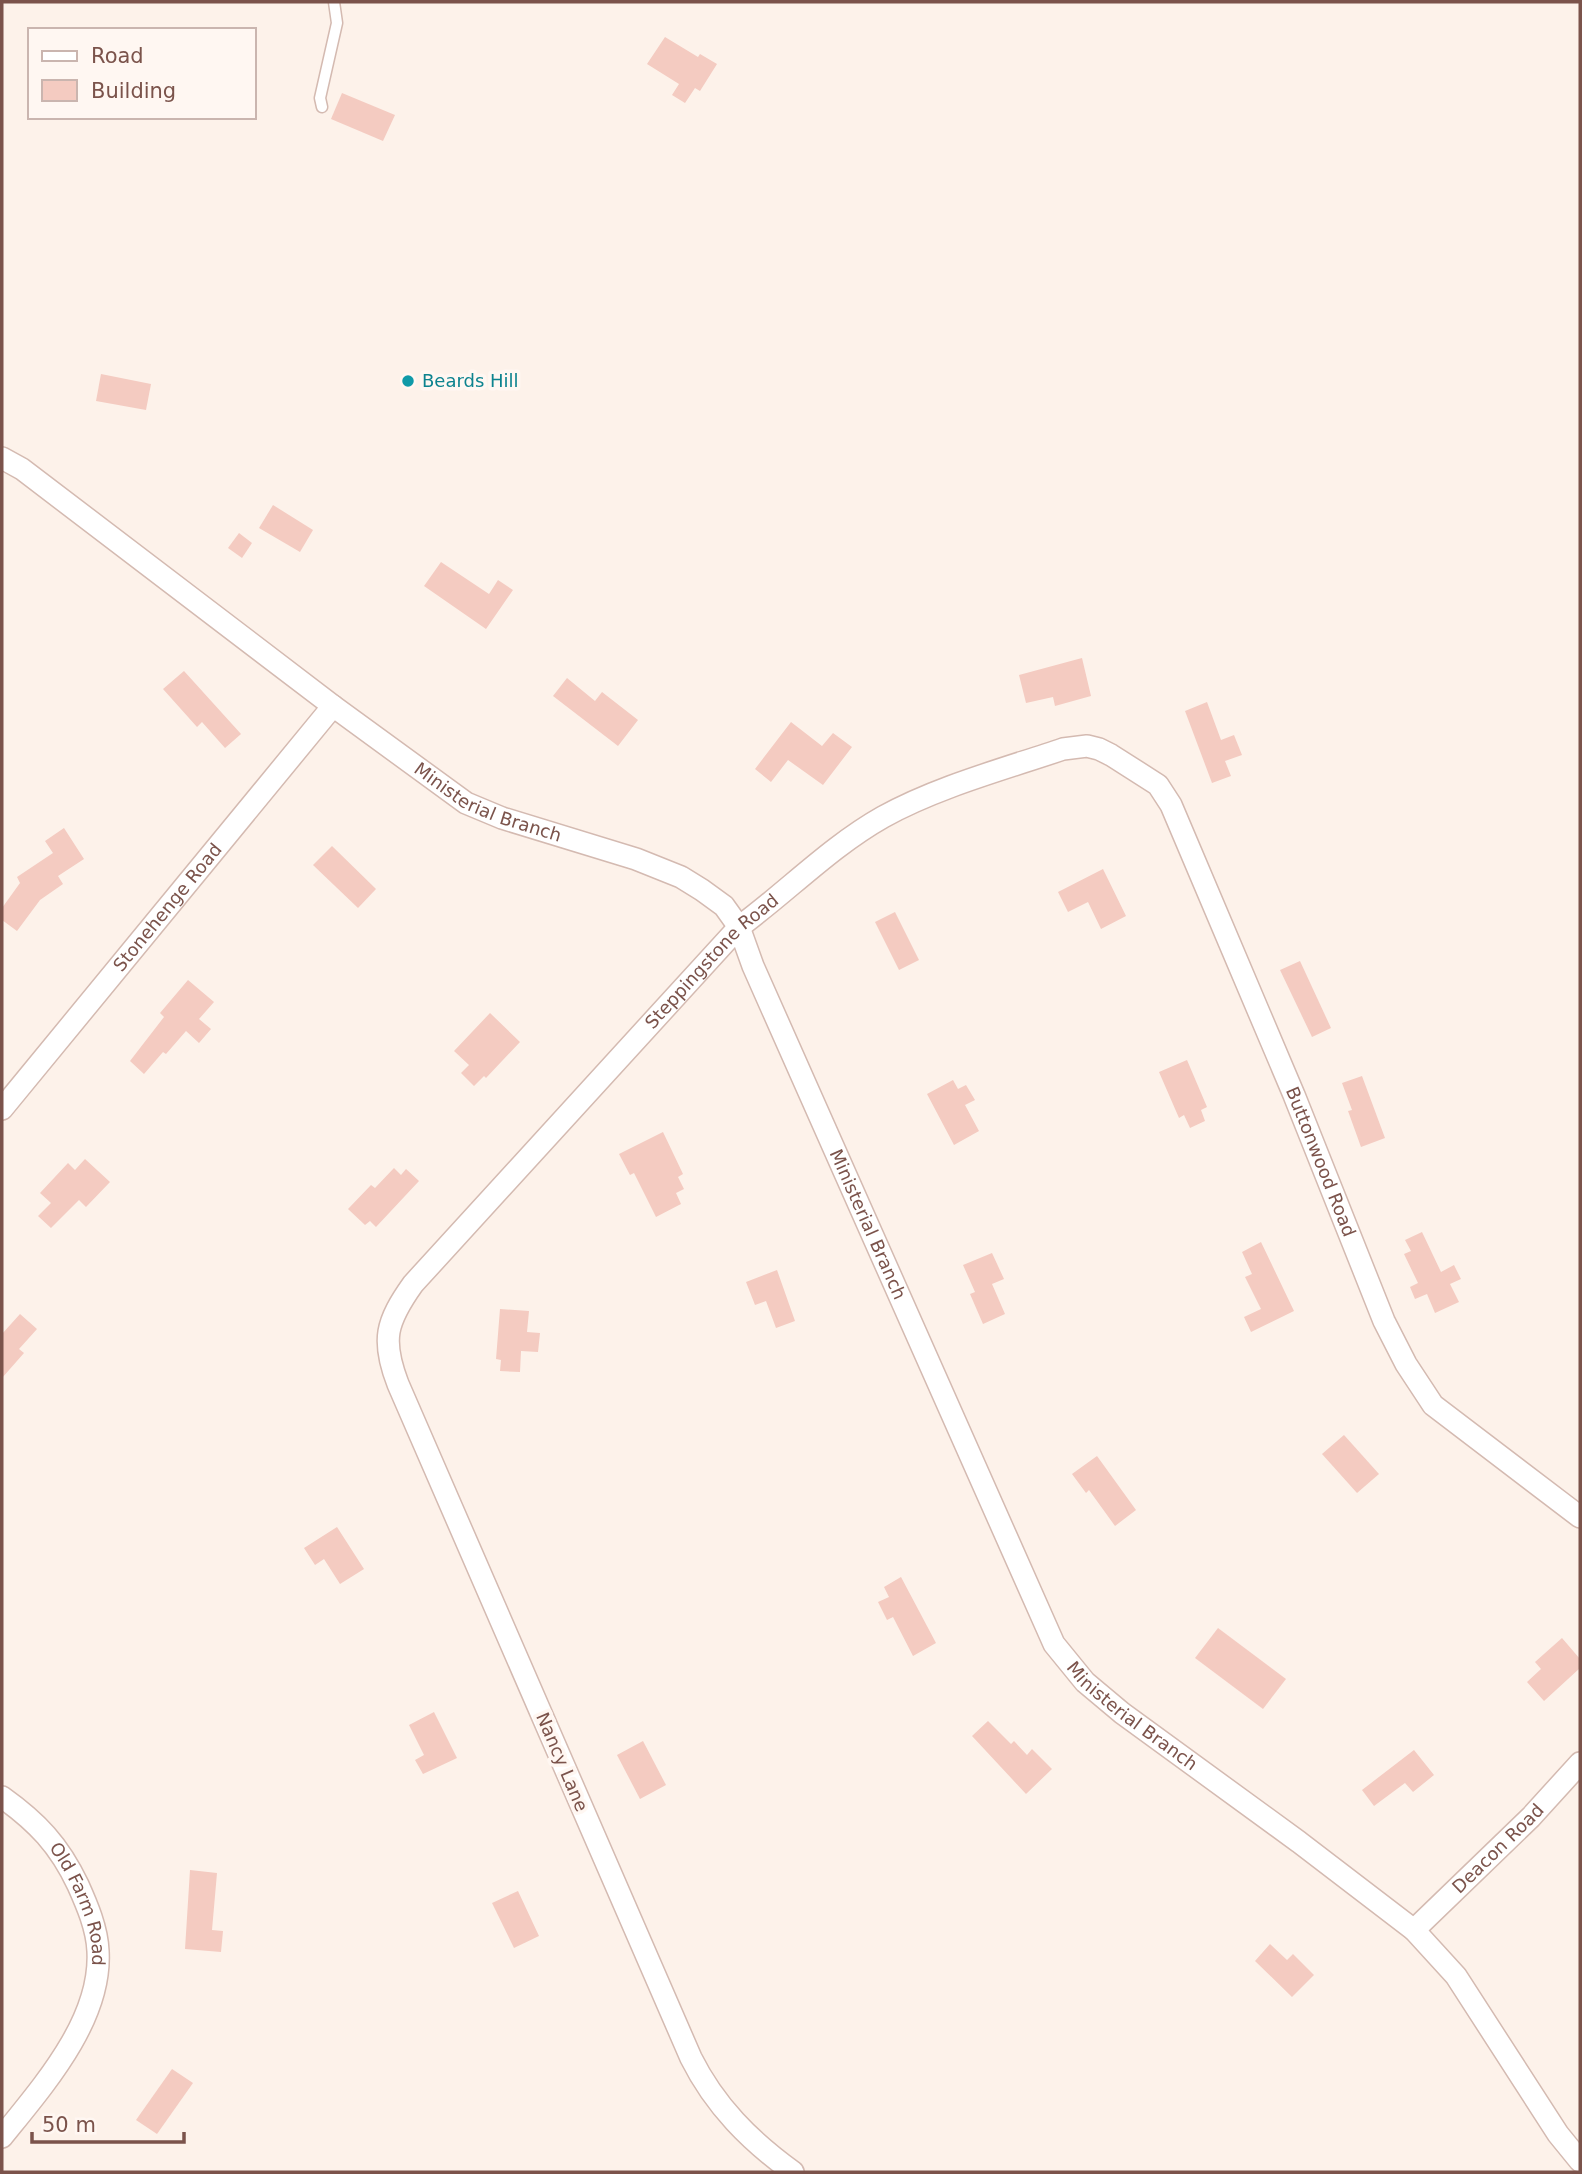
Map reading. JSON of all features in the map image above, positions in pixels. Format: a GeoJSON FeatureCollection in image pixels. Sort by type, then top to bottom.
{"type":"FeatureCollection","features":[{"type":"Feature","properties":{"kind":"street","name":"Ministerial Branch"},"geometry":{"type":"LineString","coordinates":[[2,458],[22,469],[333,706],[466,803],[502,818],[636,859],[681,877],[724,906],[739,927],[752,966],[1054,1644],[1085,1682],[1122,1713],[1414,1930],[1456,1976],[1558,2134],[1580,2161]]}},
{"type":"Feature","properties":{"kind":"street","name":"Stonehenge Road"},"geometry":{"type":"LineString","coordinates":[[2,1109],[333,706]]}},
{"type":"Feature","properties":{"kind":"street","name":"Steppingstone Road"},"geometry":{"type":"LineString","coordinates":[[391,1319],[413,1284],[739,927],[777,899],[843,842],[906,806],[1076,746],[1099,748],[1124,763]]}},
{"type":"Feature","properties":{"kind":"street","name":"Buttonwood Road"},"geometry":{"type":"LineString","coordinates":[[1124,763],[1158,785],[1171,804],[1294,1095],[1365,1276],[1406,1364],[1433,1405],[1580,1517]]}},
{"type":"Feature","properties":{"kind":"street","name":"Nancy Lane"},"geometry":{"type":"LineString","coordinates":[[391,1319],[387,1341],[391,1366],[398,1384],[691,2058],[702,2080],[732,2120],[758,2145],[793,2172]]}},
{"type":"Feature","properties":{"kind":"street","name":"Deacon Road"},"geometry":{"type":"LineString","coordinates":[[1414,1930],[1531,1817],[1580,1763]]}},
{"type":"Feature","properties":{"kind":"street","name":"Old Farm Road"},"geometry":{"type":"LineString","coordinates":[[2,1797],[28,1815],[65,1858],[88,1907],[98,1950],[95,1991],[78,2030],[44,2085],[2,2137]]}},
{"type":"Feature","properties":{"kind":"lane"},"geometry":{"type":"LineString","coordinates":[[322,107],[320,98],[337,23],[334,2]]}},
{"type":"Feature","properties":{"kind":"building"},"geometry":{"type":"Polygon","coordinates":[[[665,37],[698,57],[700,54],[717,64],[700,91],[695,88],[685,103],[672,95],[679,84],[647,64],[665,37]]]}},
{"type":"Feature","properties":{"kind":"building"},"geometry":{"type":"Polygon","coordinates":[[[342,93],[395,115],[383,141],[331,119],[342,93]]]}},
{"type":"Feature","properties":{"kind":"building"},"geometry":{"type":"Polygon","coordinates":[[[101,374],[151,384],[146,410],[96,401],[101,374]]]}},
{"type":"Feature","properties":{"kind":"building"},"geometry":{"type":"Polygon","coordinates":[[[273,505],[313,530],[300,552],[259,528],[273,505]]]}},
{"type":"Feature","properties":{"kind":"building"},"geometry":{"type":"Polygon","coordinates":[[[239,533],[252,543],[242,558],[228,548],[239,533]]]}},
{"type":"Feature","properties":{"kind":"building"},"geometry":{"type":"Polygon","coordinates":[[[441,562],[489,594],[498,580],[513,590],[486,629],[424,586],[441,562]]]}},
{"type":"Feature","properties":{"kind":"building"},"geometry":{"type":"Polygon","coordinates":[[[1082,658],[1091,696],[1055,706],[1053,697],[1026,703],[1019,675],[1082,658]]]}},
{"type":"Feature","properties":{"kind":"building"},"geometry":{"type":"Polygon","coordinates":[[[184,671],[241,734],[225,748],[202,722],[197,727],[163,689],[184,671]]]}},
{"type":"Feature","properties":{"kind":"building"},"geometry":{"type":"Polygon","coordinates":[[[567,678],[595,701],[602,692],[638,720],[618,746],[553,696],[567,678]]]}},
{"type":"Feature","properties":{"kind":"building"},"geometry":{"type":"Polygon","coordinates":[[[1207,702],[1221,740],[1234,735],[1242,755],[1225,761],[1231,776],[1212,783],[1185,711],[1207,702]]]}},
{"type":"Feature","properties":{"kind":"building"},"geometry":{"type":"Polygon","coordinates":[[[791,722],[822,746],[833,733],[852,747],[823,785],[788,760],[771,782],[755,769],[791,722]]]}},
{"type":"Feature","properties":{"kind":"building"},"geometry":{"type":"Polygon","coordinates":[[[64,828],[84,859],[58,876],[63,884],[40,900],[17,931],[2,920],[2,908],[20,883],[17,877],[53,853],[45,841],[64,828]]]}},
{"type":"Feature","properties":{"kind":"building"},"geometry":{"type":"Polygon","coordinates":[[[332,846],[376,889],[358,908],[313,865],[332,846]]]}},
{"type":"Feature","properties":{"kind":"building"},"geometry":{"type":"Polygon","coordinates":[[[1103,869],[1126,916],[1101,929],[1088,902],[1068,912],[1058,892],[1103,869]]]}},
{"type":"Feature","properties":{"kind":"building"},"geometry":{"type":"Polygon","coordinates":[[[895,912],[919,960],[899,970],[875,922],[895,912]]]}},
{"type":"Feature","properties":{"kind":"building"},"geometry":{"type":"Polygon","coordinates":[[[1300,961],[1331,1028],[1312,1037],[1280,970],[1300,961]]]}},
{"type":"Feature","properties":{"kind":"building"},"geometry":{"type":"Polygon","coordinates":[[[188,980],[214,1002],[199,1019],[211,1029],[199,1043],[186,1031],[144,1074],[130,1061],[164,1017],[160,1013],[188,980]]]}},
{"type":"Feature","properties":{"kind":"building"},"geometry":{"type":"Polygon","coordinates":[[[490,1013],[520,1042],[486,1078],[484,1076],[474,1086],[461,1073],[469,1065],[454,1051],[490,1013]]]}},
{"type":"Feature","properties":{"kind":"building"},"geometry":{"type":"Polygon","coordinates":[[[1187,1060],[1207,1107],[1201,1110],[1205,1121],[1190,1128],[1184,1115],[1179,1118],[1159,1072],[1187,1060]]]}},
{"type":"Feature","properties":{"kind":"building"},"geometry":{"type":"Polygon","coordinates":[[[1362,1076],[1385,1138],[1361,1147],[1348,1111],[1352,1110],[1342,1083],[1362,1076]]]}},
{"type":"Feature","properties":{"kind":"building"},"geometry":{"type":"Polygon","coordinates":[[[953,1080],[958,1089],[966,1085],[975,1100],[965,1105],[979,1131],[954,1145],[927,1094],[953,1080]]]}},
{"type":"Feature","properties":{"kind":"building"},"geometry":{"type":"Polygon","coordinates":[[[663,1132],[683,1174],[678,1177],[684,1189],[676,1193],[681,1204],[656,1217],[634,1173],[630,1175],[619,1154],[663,1132]]]}},
{"type":"Feature","properties":{"kind":"building"},"geometry":{"type":"Polygon","coordinates":[[[85,1159],[110,1182],[86,1207],[79,1200],[51,1228],[38,1216],[51,1203],[40,1193],[68,1163],[75,1170],[85,1159]]]}},
{"type":"Feature","properties":{"kind":"building"},"geometry":{"type":"Polygon","coordinates":[[[394,1168],[401,1175],[406,1169],[419,1181],[376,1227],[370,1221],[365,1225],[348,1209],[371,1185],[375,1188],[394,1168]]]}},
{"type":"Feature","properties":{"kind":"building"},"geometry":{"type":"Polygon","coordinates":[[[1422,1232],[1441,1272],[1454,1265],[1461,1279],[1450,1284],[1459,1302],[1435,1313],[1427,1294],[1415,1299],[1410,1287],[1418,1283],[1404,1254],[1411,1251],[1405,1240],[1422,1232]]]}},
{"type":"Feature","properties":{"kind":"building"},"geometry":{"type":"Polygon","coordinates":[[[1261,1242],[1294,1311],[1251,1332],[1244,1317],[1261,1309],[1245,1277],[1252,1274],[1242,1252],[1261,1242]]]}},
{"type":"Feature","properties":{"kind":"building"},"geometry":{"type":"Polygon","coordinates":[[[992,1253],[1004,1279],[992,1284],[1005,1314],[983,1324],[970,1294],[975,1292],[963,1265],[992,1253]]]}},
{"type":"Feature","properties":{"kind":"building"},"geometry":{"type":"Polygon","coordinates":[[[777,1270],[795,1321],[776,1328],[766,1301],[755,1305],[746,1282],[777,1270]]]}},
{"type":"Feature","properties":{"kind":"building"},"geometry":{"type":"Polygon","coordinates":[[[500,1309],[529,1311],[527,1332],[540,1333],[538,1352],[521,1351],[520,1372],[500,1371],[501,1360],[496,1359],[500,1309]]]}},
{"type":"Feature","properties":{"kind":"building"},"geometry":{"type":"Polygon","coordinates":[[[20,1314],[37,1329],[19,1349],[24,1353],[2,1378],[2,1334],[20,1314]]]}},
{"type":"Feature","properties":{"kind":"building"},"geometry":{"type":"Polygon","coordinates":[[[1344,1435],[1379,1474],[1357,1493],[1322,1454],[1344,1435]]]}},
{"type":"Feature","properties":{"kind":"building"},"geometry":{"type":"Polygon","coordinates":[[[1097,1456],[1136,1510],[1115,1526],[1089,1490],[1086,1493],[1072,1474],[1097,1456]]]}},
{"type":"Feature","properties":{"kind":"building"},"geometry":{"type":"Polygon","coordinates":[[[337,1527],[364,1569],[340,1584],[324,1559],[315,1565],[304,1548],[337,1527]]]}},
{"type":"Feature","properties":{"kind":"building"},"geometry":{"type":"Polygon","coordinates":[[[901,1577],[936,1643],[913,1656],[893,1617],[887,1620],[878,1602],[889,1597],[884,1587],[901,1577]]]}},
{"type":"Feature","properties":{"kind":"building"},"geometry":{"type":"Polygon","coordinates":[[[1218,1628],[1286,1679],[1263,1709],[1195,1658],[1218,1628]]]}},
{"type":"Feature","properties":{"kind":"building"},"geometry":{"type":"Polygon","coordinates":[[[1562,1638],[1580,1659],[1580,1668],[1544,1701],[1527,1682],[1541,1669],[1535,1662],[1562,1638]]]}},
{"type":"Feature","properties":{"kind":"building"},"geometry":{"type":"Polygon","coordinates":[[[434,1712],[457,1758],[423,1774],[415,1760],[424,1755],[409,1725],[434,1712]]]}},
{"type":"Feature","properties":{"kind":"building"},"geometry":{"type":"Polygon","coordinates":[[[988,1721],[1011,1744],[1014,1741],[1027,1755],[1032,1749],[1052,1769],[1026,1794],[972,1736],[988,1721]]]}},
{"type":"Feature","properties":{"kind":"building"},"geometry":{"type":"Polygon","coordinates":[[[643,1741],[666,1785],[640,1799],[617,1755],[643,1741]]]}},
{"type":"Feature","properties":{"kind":"building"},"geometry":{"type":"Polygon","coordinates":[[[1414,1750],[1434,1775],[1413,1792],[1405,1783],[1374,1806],[1362,1790],[1414,1750]]]}},
{"type":"Feature","properties":{"kind":"building"},"geometry":{"type":"Polygon","coordinates":[[[190,1870],[217,1873],[212,1930],[223,1931],[221,1952],[185,1949],[190,1870]]]}},
{"type":"Feature","properties":{"kind":"building"},"geometry":{"type":"Polygon","coordinates":[[[518,1891],[539,1936],[514,1948],[492,1903],[518,1891]]]}},
{"type":"Feature","properties":{"kind":"building"},"geometry":{"type":"Polygon","coordinates":[[[1270,1944],[1287,1960],[1293,1954],[1314,1975],[1292,1997],[1255,1961],[1270,1944]]]}},
{"type":"Feature","properties":{"kind":"building"},"geometry":{"type":"Polygon","coordinates":[[[172,2069],[193,2083],[157,2134],[136,2120],[172,2069]]]}},
{"type":"Feature","properties":{"kind":"place","name":"Beards Hill"},"geometry":{"type":"Point","coordinates":[408,381]}}]}
